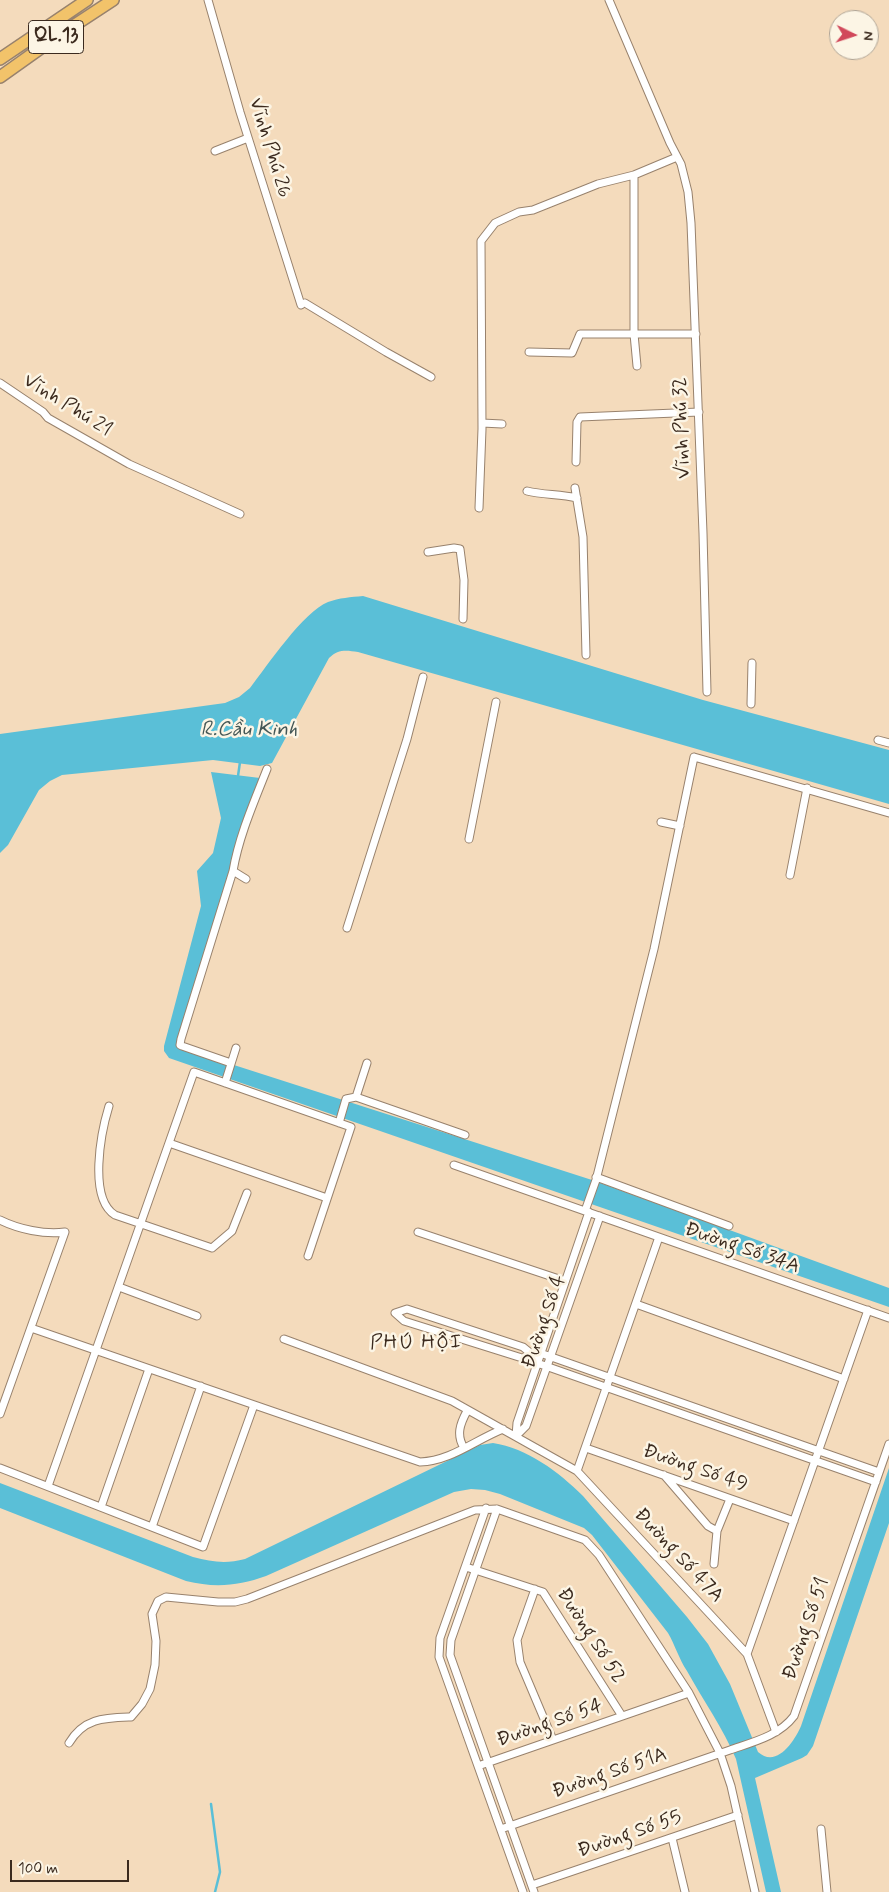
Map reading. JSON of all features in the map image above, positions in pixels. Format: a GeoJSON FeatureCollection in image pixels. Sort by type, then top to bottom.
{"type":"FeatureCollection","features":[{"type":"Feature","properties":{"kind":"highway","name":"QL.13"},"geometry":{"type":"LineString","coordinates":[[0,59],[87,0]]}},
{"type":"Feature","properties":{"kind":"highway","name":"QL.13"},"geometry":{"type":"LineString","coordinates":[[0,77],[113,0]]}},
{"type":"Feature","properties":{"kind":"street","name":"Vĩnh Phú 26"},"geometry":{"type":"LineString","coordinates":[[208,0],[248,138],[303,304],[431,377]]}},
{"type":"Feature","properties":{"kind":"street","name":"Vĩnh Phú 32"},"geometry":{"type":"LineString","coordinates":[[609,0],[679,160],[688,192],[699,412],[707,692]]}},
{"type":"Feature","properties":{"kind":"street"},"geometry":{"type":"LineString","coordinates":[[214,151],[248,138]]}},
{"type":"Feature","properties":{"kind":"street"},"geometry":{"type":"LineString","coordinates":[[479,508],[482,423],[481,241],[495,223],[519,212],[533,210],[598,184],[679,160]]}},
{"type":"Feature","properties":{"kind":"street"},"geometry":{"type":"LineString","coordinates":[[634,174],[634,334],[637,366]]}},
{"type":"Feature","properties":{"kind":"street"},"geometry":{"type":"LineString","coordinates":[[529,352],[572,353],[580,334],[696,334]]}},
{"type":"Feature","properties":{"kind":"street","name":"Vĩnh Phú 21"},"geometry":{"type":"LineString","coordinates":[[0,383],[48,418],[129,464],[240,514]]}},
{"type":"Feature","properties":{"kind":"street"},"geometry":{"type":"LineString","coordinates":[[576,462],[577,422],[580,417],[699,412]]}},
{"type":"Feature","properties":{"kind":"street"},"geometry":{"type":"LineString","coordinates":[[482,423],[502,424]]}},
{"type":"Feature","properties":{"kind":"street"},"geometry":{"type":"LineString","coordinates":[[575,488],[583,537],[586,655]]}},
{"type":"Feature","properties":{"kind":"street"},"geometry":{"type":"LineString","coordinates":[[527,491],[543,495],[565,495],[576,498]]}},
{"type":"Feature","properties":{"kind":"street"},"geometry":{"type":"LineString","coordinates":[[428,552],[460,548],[464,580],[463,619]]}},
{"type":"Feature","properties":{"kind":"street"},"geometry":{"type":"LineString","coordinates":[[751,704],[752,662]]}},
{"type":"Feature","properties":{"kind":"street"},"geometry":{"type":"LineString","coordinates":[[347,928],[407,739],[423,678]]}},
{"type":"Feature","properties":{"kind":"street"},"geometry":{"type":"LineString","coordinates":[[470,838],[496,702]]}},
{"type":"Feature","properties":{"kind":"street"},"geometry":{"type":"LineString","coordinates":[[878,740],[889,743]]}},
{"type":"Feature","properties":{"kind":"street"},"geometry":{"type":"LineString","coordinates":[[516,1436],[517,1423],[537,1357],[565,1282],[596,1178],[651,958],[694,757],[889,812]]}},
{"type":"Feature","properties":{"kind":"street"},"geometry":{"type":"LineString","coordinates":[[231,1063],[182,1046],[181,1039],[242,836],[268,769]]}},
{"type":"Feature","properties":{"kind":"street"},"geometry":{"type":"LineString","coordinates":[[790,875],[807,788]]}},
{"type":"Feature","properties":{"kind":"street"},"geometry":{"type":"LineString","coordinates":[[662,822],[680,826]]}},
{"type":"Feature","properties":{"kind":"street"},"geometry":{"type":"LineString","coordinates":[[233,871],[246,879]]}},
{"type":"Feature","properties":{"kind":"street"},"geometry":{"type":"LineString","coordinates":[[225,1081],[236,1048]]}},
{"type":"Feature","properties":{"kind":"street"},"geometry":{"type":"LineString","coordinates":[[356,1097],[367,1063]]}},
{"type":"Feature","properties":{"kind":"street"},"geometry":{"type":"LineString","coordinates":[[48,1486],[194,1072],[340,1120],[351,1127],[308,1256]]}},
{"type":"Feature","properties":{"kind":"street"},"geometry":{"type":"LineString","coordinates":[[340,1120],[346,1099],[356,1097],[465,1135]]}},
{"type":"Feature","properties":{"kind":"street"},"geometry":{"type":"LineString","coordinates":[[109,1106],[103,1131],[99,1184],[102,1197],[110,1212],[212,1248],[232,1230],[247,1192]]}},
{"type":"Feature","properties":{"kind":"street"},"geometry":{"type":"LineString","coordinates":[[169,1143],[327,1198]]}},
{"type":"Feature","properties":{"kind":"street","name":"Đường Số 34A"},"geometry":{"type":"LineString","coordinates":[[454,1165],[587,1209],[600,1216],[889,1318]]}},
{"type":"Feature","properties":{"kind":"street"},"geometry":{"type":"LineString","coordinates":[[596,1178],[729,1226]]}},
{"type":"Feature","properties":{"kind":"street","name":"Đường Số 4"},"geometry":{"type":"LineString","coordinates":[[516,1436],[526,1426],[600,1216]]}},
{"type":"Feature","properties":{"kind":"street"},"geometry":{"type":"LineString","coordinates":[[0,1220],[44,1232],[65,1232],[0,1414]]}},
{"type":"Feature","properties":{"kind":"street"},"geometry":{"type":"LineString","coordinates":[[418,1232],[565,1282]]}},
{"type":"Feature","properties":{"kind":"street"},"geometry":{"type":"LineString","coordinates":[[577,1471],[659,1237]]}},
{"type":"Feature","properties":{"kind":"street"},"geometry":{"type":"LineString","coordinates":[[118,1287],[197,1316]]}},
{"type":"Feature","properties":{"kind":"street"},"geometry":{"type":"LineString","coordinates":[[636,1304],[844,1379]]}},
{"type":"Feature","properties":{"kind":"street"},"geometry":{"type":"LineString","coordinates":[[879,1472],[551,1356],[537,1357],[522,1358],[404,1321],[395,1313],[406,1309],[523,1347],[537,1357],[548,1366],[876,1482],[889,1444]]}},
{"type":"Feature","properties":{"kind":"street"},"geometry":{"type":"LineString","coordinates":[[747,1654],[868,1310]]}},
{"type":"Feature","properties":{"kind":"street"},"geometry":{"type":"LineString","coordinates":[[30,1328],[420,1462],[434,1461],[503,1429]]}},
{"type":"Feature","properties":{"kind":"street","name":"Đường Số 47A"},"geometry":{"type":"LineString","coordinates":[[284,1339],[452,1401],[577,1471],[747,1654],[776,1732]]}},
{"type":"Feature","properties":{"kind":"street"},"geometry":{"type":"LineString","coordinates":[[101,1507],[149,1369]]}},
{"type":"Feature","properties":{"kind":"street"},"geometry":{"type":"LineString","coordinates":[[152,1527],[201,1386]]}},
{"type":"Feature","properties":{"kind":"street"},"geometry":{"type":"LineString","coordinates":[[0,1468],[203,1547],[254,1405]]}},
{"type":"Feature","properties":{"kind":"street"},"geometry":{"type":"LineString","coordinates":[[464,1448],[459,1441],[460,1423],[468,1411]]}},
{"type":"Feature","properties":{"kind":"street","name":"Đường Số 49"},"geometry":{"type":"LineString","coordinates":[[586,1448],[794,1521]]}},
{"type":"Feature","properties":{"kind":"street"},"geometry":{"type":"LineString","coordinates":[[664,1475],[708,1526],[717,1531]]}},
{"type":"Feature","properties":{"kind":"street","name":"Đường Số 51"},"geometry":{"type":"LineString","coordinates":[[730,1750],[760,1740],[776,1732],[788,1724],[794,1716],[876,1482]]}},
{"type":"Feature","properties":{"kind":"street"},"geometry":{"type":"LineString","coordinates":[[714,1564],[717,1531],[730,1499]]}},
{"type":"Feature","properties":{"kind":"street"},"geometry":{"type":"LineString","coordinates":[[486,1508],[440,1638],[439,1657],[523,1892]]}},
{"type":"Feature","properties":{"kind":"street"},"geometry":{"type":"LineString","coordinates":[[497,1509],[451,1640],[450,1655],[533,1888]]}},
{"type":"Feature","properties":{"kind":"street"},"geometry":{"type":"LineString","coordinates":[[69,1743],[79,1730],[92,1721],[101,1718],[131,1717],[142,1704],[150,1689],[154,1665],[156,1641],[152,1614],[158,1601],[166,1597],[218,1602],[234,1602],[247,1599],[475,1510],[497,1509],[585,1540],[599,1555],[689,1693],[720,1754],[731,1786],[755,1892]]}},
{"type":"Feature","properties":{"kind":"street","name":"Đường Số 52"},"geometry":{"type":"LineString","coordinates":[[466,1567],[543,1592],[622,1716]]}},
{"type":"Feature","properties":{"kind":"street"},"geometry":{"type":"LineString","coordinates":[[535,1589],[517,1640],[520,1662],[553,1740]]}},
{"type":"Feature","properties":{"kind":"street","name":"Đường Số 54"},"geometry":{"type":"LineString","coordinates":[[478,1766],[689,1693]]}},
{"type":"Feature","properties":{"kind":"street","name":"Đường Số 51A"},"geometry":{"type":"LineString","coordinates":[[501,1829],[730,1750]]}},
{"type":"Feature","properties":{"kind":"street","name":"Đường Số 55"},"geometry":{"type":"LineString","coordinates":[[533,1888],[738,1815]]}},
{"type":"Feature","properties":{"kind":"street"},"geometry":{"type":"LineString","coordinates":[[821,1829],[827,1892]]}},
{"type":"Feature","properties":{"kind":"street"},"geometry":{"type":"LineString","coordinates":[[672,1838],[685,1892]]}},
{"type":"Feature","properties":{"kind":"water","name":"R.Cầu Kinh"},"geometry":{"type":"Polygon","coordinates":[[[363,596],[703,700],[889,750],[889,804],[358,652],[346,651],[336,653],[329,658],[272,763],[260,766],[213,760],[62,775],[50,781],[39,790],[8,845],[0,853],[0,734],[225,703],[239,697],[250,688],[286,640],[318,607],[336,600],[363,596]]]}},
{"type":"Feature","properties":{"kind":"water","name":"R.Cầu Kinh"},"geometry":{"type":"Polygon","coordinates":[[[211,772],[260,778],[237,843],[179,1043],[181,1048],[592,1180],[889,1288],[889,1307],[169,1058],[164,1051],[164,1046],[201,906],[197,871],[213,853],[221,818],[211,772]]]}},
{"type":"Feature","properties":{"kind":"water"},"geometry":{"type":"Polygon","coordinates":[[[493,1443],[518,1450],[542,1462],[564,1478],[583,1496],[708,1644],[730,1684],[758,1752],[772,1757],[784,1751],[790,1745],[801,1726],[889,1468],[889,1523],[813,1746],[807,1755],[802,1758],[755,1778],[781,1892],[766,1892],[736,1759],[725,1736],[684,1666],[668,1633],[592,1535],[584,1528],[500,1494],[471,1489],[454,1492],[266,1576],[236,1584],[207,1585],[186,1581],[0,1508],[0,1483],[193,1557],[232,1562],[245,1559],[480,1445],[493,1443]]]}},
{"type":"Feature","properties":{"kind":"waterway"},"geometry":{"type":"LineString","coordinates":[[238,776],[240,762]]}},
{"type":"Feature","properties":{"kind":"waterway"},"geometry":{"type":"LineString","coordinates":[[211,1804],[220,1872],[215,1892]]}},
{"type":"Feature","properties":{"kind":"district","name":"PHÚ HỘI"},"geometry":{"type":"Point","coordinates":[416,1344]}}]}
